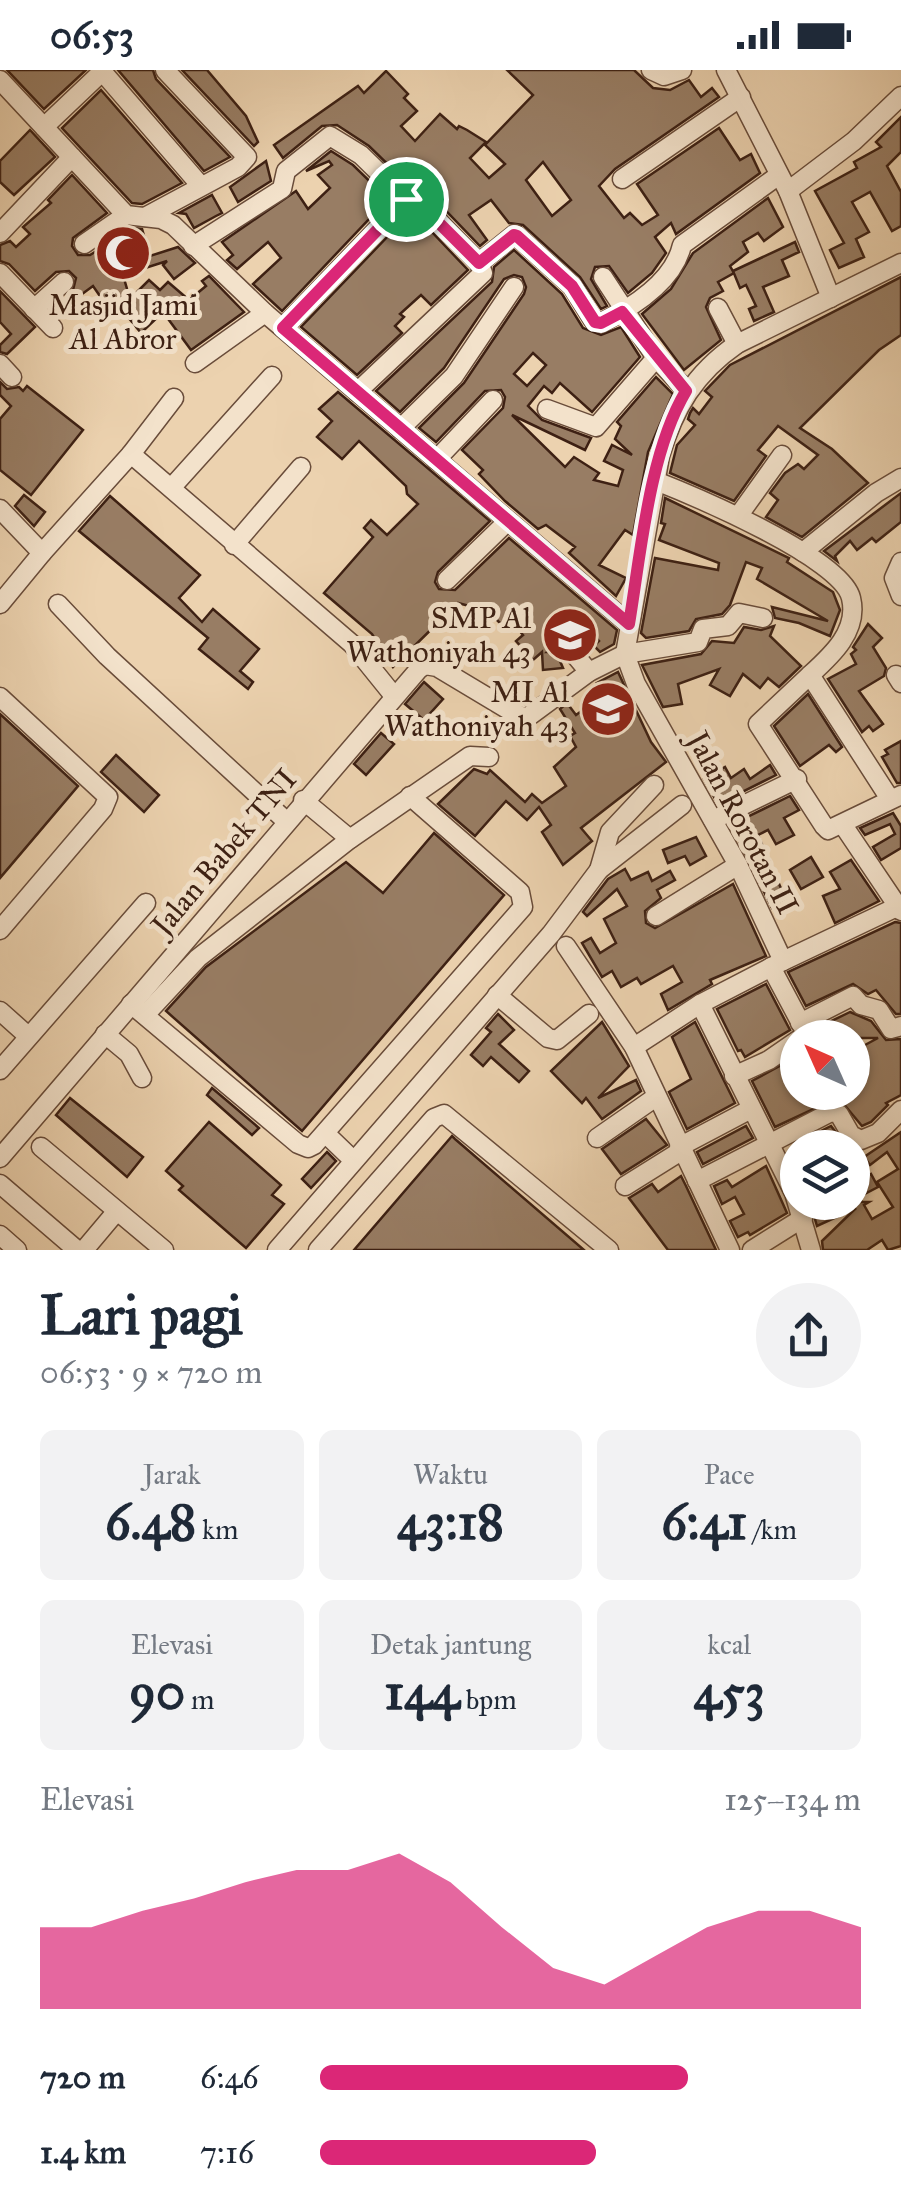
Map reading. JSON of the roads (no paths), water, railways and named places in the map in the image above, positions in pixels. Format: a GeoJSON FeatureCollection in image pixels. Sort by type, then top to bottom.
{"type":"FeatureCollection","features":[{"type":"Feature","properties":{"kind":"street"},"geometry":{"type":"LineString","coordinates":[[44,127],[102,70],[201,186]]}},
{"type":"Feature","properties":{"kind":"street"},"geometry":{"type":"LineString","coordinates":[[84,244],[245,160],[246,154],[165,70]]}},
{"type":"Feature","properties":{"kind":"street"},"geometry":{"type":"LineString","coordinates":[[652,70],[664,76],[682,70]]}},
{"type":"Feature","properties":{"kind":"street"},"geometry":{"type":"LineString","coordinates":[[726,70],[784,183],[831,298]]}},
{"type":"Feature","properties":{"kind":"street"},"geometry":{"type":"LineString","coordinates":[[0,80],[72,157],[136,216],[172,225],[265,314],[629,624]]}},
{"type":"Feature","properties":{"kind":"street"},"geometry":{"type":"LineString","coordinates":[[479,263],[515,234],[572,286],[595,322],[601,323],[622,312],[678,267],[682,246],[854,141],[901,96]]}},
{"type":"Feature","properties":{"kind":"street"},"geometry":{"type":"LineString","coordinates":[[622,180],[741,97]]}},
{"type":"Feature","properties":{"kind":"street"},"geometry":{"type":"LineString","coordinates":[[194,246],[282,189],[286,171],[330,136],[361,155],[406,199]]}},
{"type":"Feature","properties":{"kind":"street"},"geometry":{"type":"LineString","coordinates":[[0,233],[72,157]]}},
{"type":"Feature","properties":{"kind":"street"},"geometry":{"type":"LineString","coordinates":[[283,328],[406,199],[414,196],[479,263],[482,275],[357,392]]}},
{"type":"Feature","properties":{"kind":"street"},"geometry":{"type":"LineString","coordinates":[[624,654],[668,428],[686,391],[713,361],[736,344],[901,263]]}},
{"type":"Feature","properties":{"kind":"street"},"geometry":{"type":"LineString","coordinates":[[0,273],[54,328]]}},
{"type":"Feature","properties":{"kind":"street"},"geometry":{"type":"LineString","coordinates":[[603,277],[622,312],[686,391]]}},
{"type":"Feature","properties":{"kind":"street"},"geometry":{"type":"LineString","coordinates":[[34,309],[64,282]]}},
{"type":"Feature","properties":{"kind":"street"},"geometry":{"type":"LineString","coordinates":[[400,429],[454,376],[514,287]]}},
{"type":"Feature","properties":{"kind":"street"},"geometry":{"type":"LineString","coordinates":[[718,308],[736,344]]}},
{"type":"Feature","properties":{"kind":"street"},"geometry":{"type":"LineString","coordinates":[[195,364],[265,314]]}},
{"type":"Feature","properties":{"kind":"street"},"geometry":{"type":"LineString","coordinates":[[547,409],[596,427],[656,358]]}},
{"type":"Feature","properties":{"kind":"street"},"geometry":{"type":"LineString","coordinates":[[172,487],[272,376]]}},
{"type":"Feature","properties":{"kind":"street"},"geometry":{"type":"LineString","coordinates":[[0,604],[132,454],[174,398]]}},
{"type":"Feature","properties":{"kind":"street"},"geometry":{"type":"LineString","coordinates":[[436,460],[493,400]]}},
{"type":"Feature","properties":{"kind":"street"},"geometry":{"type":"LineString","coordinates":[[132,454],[234,544],[357,636],[394,696]]}},
{"type":"Feature","properties":{"kind":"street"},"geometry":{"type":"LineString","coordinates":[[739,515],[782,455]]}},
{"type":"Feature","properties":{"kind":"street"},"geometry":{"type":"LineString","coordinates":[[234,544],[301,467]]}},
{"type":"Feature","properties":{"kind":"street"},"geometry":{"type":"LineString","coordinates":[[803,552],[876,493],[901,478]]}},
{"type":"Feature","properties":{"kind":"street"},"geometry":{"type":"LineString","coordinates":[[656,480],[739,515],[803,552],[844,586],[851,598],[843,643],[758,724],[826,828],[842,825],[895,797],[810,675]]}},
{"type":"Feature","properties":{"kind":"street"},"geometry":{"type":"LineString","coordinates":[[0,508],[42,554]]}},
{"type":"Feature","properties":{"kind":"street"},"geometry":{"type":"LineString","coordinates":[[447,580],[507,522]]}},
{"type":"Feature","properties":{"kind":"street"},"geometry":{"type":"LineString","coordinates":[[901,562],[894,578],[901,596]]}},
{"type":"Feature","properties":{"kind":"street"},"geometry":{"type":"LineString","coordinates":[[58,604],[106,656],[286,821]]}},
{"type":"Feature","properties":{"kind":"street"},"geometry":{"type":"LineString","coordinates":[[561,638],[589,672],[624,654],[698,642],[703,630],[728,626],[740,613],[763,618]]}},
{"type":"Feature","properties":{"kind":"street","name":"Jalan Rorotan II"},"geometry":{"type":"LineString","coordinates":[[624,654],[636,684],[738,865],[796,1020]]}},
{"type":"Feature","properties":{"kind":"street","name":"Jalan Babek TNI"},"geometry":{"type":"LineString","coordinates":[[0,1158],[105,1034],[138,1009],[286,821],[419,670],[430,665],[528,718],[589,672]]}},
{"type":"Feature","properties":{"kind":"street"},"geometry":{"type":"LineString","coordinates":[[0,697],[108,797],[104,810],[0,930]]}},
{"type":"Feature","properties":{"kind":"street"},"geometry":{"type":"LineString","coordinates":[[410,796],[520,892],[524,903],[326,1134],[310,1147],[298,1144],[138,1009],[350,839],[410,796],[470,756],[489,757]]}},
{"type":"Feature","properties":{"kind":"street"},"geometry":{"type":"LineString","coordinates":[[712,820],[796,778]]}},
{"type":"Feature","properties":{"kind":"street"},"geometry":{"type":"LineString","coordinates":[[598,870],[610,832],[654,785]]}},
{"type":"Feature","properties":{"kind":"street"},"geometry":{"type":"LineString","coordinates":[[304,800],[350,839]]}},
{"type":"Feature","properties":{"kind":"street"},"geometry":{"type":"LineString","coordinates":[[277,1250],[498,995],[598,870],[682,805]]}},
{"type":"Feature","properties":{"kind":"street"},"geometry":{"type":"LineString","coordinates":[[634,1047],[700,1004],[900,908],[842,825]]}},
{"type":"Feature","properties":{"kind":"street"},"geometry":{"type":"LineString","coordinates":[[656,916],[738,865]]}},
{"type":"Feature","properties":{"kind":"street"},"geometry":{"type":"LineString","coordinates":[[0,1070],[146,903]]}},
{"type":"Feature","properties":{"kind":"street"},"geometry":{"type":"LineString","coordinates":[[566,946],[634,1047],[730,1250]]}},
{"type":"Feature","properties":{"kind":"street"},"geometry":{"type":"LineString","coordinates":[[498,995],[548,1038],[557,1040],[589,1014]]}},
{"type":"Feature","properties":{"kind":"street"},"geometry":{"type":"LineString","coordinates":[[821,1020],[854,996],[861,1005],[879,1010],[889,1027],[900,1029]]}},
{"type":"Feature","properties":{"kind":"street"},"geometry":{"type":"LineString","coordinates":[[700,1004],[780,1169]]}},
{"type":"Feature","properties":{"kind":"street"},"geometry":{"type":"LineString","coordinates":[[0,1011],[28,1036]]}},
{"type":"Feature","properties":{"kind":"street"},"geometry":{"type":"LineString","coordinates":[[105,1034],[129,1054],[142,1078]]}},
{"type":"Feature","properties":{"kind":"street"},"geometry":{"type":"LineString","coordinates":[[734,1076],[780,1052]]}},
{"type":"Feature","properties":{"kind":"street"},"geometry":{"type":"LineString","coordinates":[[596,1138],[656,1097]]}},
{"type":"Feature","properties":{"kind":"street"},"geometry":{"type":"LineString","coordinates":[[625,1186],[751,1109]]}},
{"type":"Feature","properties":{"kind":"street"},"geometry":{"type":"LineString","coordinates":[[697,1181],[825,1114],[839,1114],[849,1132],[861,1140],[878,1133],[901,1110]]}},
{"type":"Feature","properties":{"kind":"street"},"geometry":{"type":"LineString","coordinates":[[318,1250],[434,1118],[442,1114],[609,1250]]}},
{"type":"Feature","properties":{"kind":"street"},"geometry":{"type":"LineString","coordinates":[[326,1134],[353,1160]]}},
{"type":"Feature","properties":{"kind":"street"},"geometry":{"type":"LineString","coordinates":[[41,1147],[164,1250]]}},
{"type":"Feature","properties":{"kind":"street"},"geometry":{"type":"LineString","coordinates":[[0,1184],[81,1250],[116,1212]]}},
{"type":"Feature","properties":{"kind":"street"},"geometry":{"type":"LineString","coordinates":[[752,1250],[800,1220]]}},
{"type":"Feature","properties":{"kind":"street"},"geometry":{"type":"LineString","coordinates":[[803,1220],[810,1250]]}},
{"type":"Feature","properties":{"kind":"street"},"geometry":{"type":"LineString","coordinates":[[0,1235],[17,1250]]}},
{"type":"Feature","properties":{"kind":"place","name":"Masjid Jami Al Abror"},"geometry":{"type":"Point","coordinates":[123,253]}},
{"type":"Feature","properties":{"kind":"place","name":"SMP Al Wathoniyah 43"},"geometry":{"type":"Point","coordinates":[570,635]}},
{"type":"Feature","properties":{"kind":"place","name":"MI Al Wathoniyah 43"},"geometry":{"type":"Point","coordinates":[608,709]}}]}
